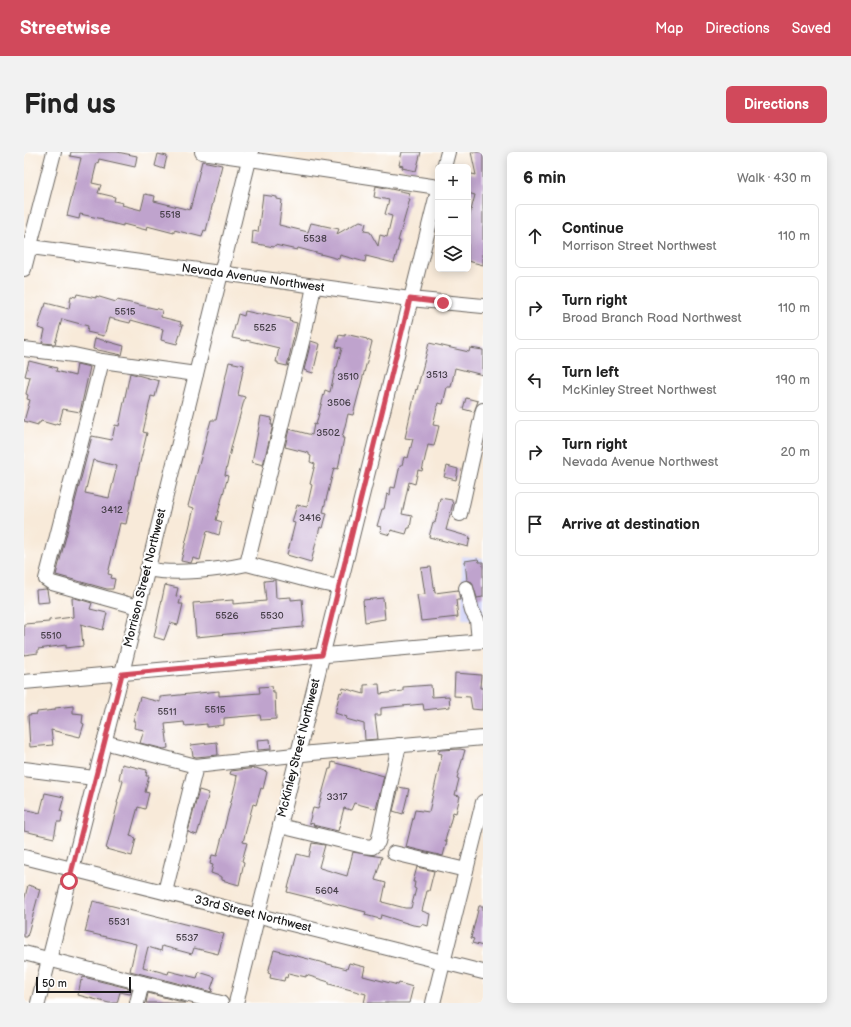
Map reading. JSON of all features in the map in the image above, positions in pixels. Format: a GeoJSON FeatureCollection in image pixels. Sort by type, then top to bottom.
{"type":"FeatureCollection","features":[{"type":"Feature","properties":{"kind":"street"},"geometry":{"type":"LineString","coordinates":[[24,270],[27,246],[54,152]]}},
{"type":"Feature","properties":{"kind":"street"},"geometry":{"type":"LineString","coordinates":[[202,152],[250,155],[435,188]]}},
{"type":"Feature","properties":{"kind":"street"},"geometry":{"type":"LineString","coordinates":[[445,164],[448,152]]}},
{"type":"Feature","properties":{"kind":"street","name":"Morrison Street Northwest"},"geometry":{"type":"LineString","coordinates":[[38,1003],[94,778],[122,674],[250,155]]}},
{"type":"Feature","properties":{"kind":"street","name":"McKinley Street Northwest"},"geometry":{"type":"LineString","coordinates":[[236,1003],[435,200]]}},
{"type":"Feature","properties":{"kind":"street","name":"Nevada Avenue Northwest"},"geometry":{"type":"LineString","coordinates":[[27,246],[410,299],[483,306]]}},
{"type":"Feature","properties":{"kind":"street"},"geometry":{"type":"LineString","coordinates":[[247,564],[305,330],[314,286]]}},
{"type":"Feature","properties":{"kind":"street"},"geometry":{"type":"LineString","coordinates":[[24,349],[74,355],[102,361],[196,374]]}},
{"type":"Feature","properties":{"kind":"street"},"geometry":{"type":"LineString","coordinates":[[102,361],[46,579],[52,583],[138,607]]}},
{"type":"Feature","properties":{"kind":"street"},"geometry":{"type":"LineString","coordinates":[[460,514],[483,410]]}},
{"type":"Feature","properties":{"kind":"street"},"geometry":{"type":"LineString","coordinates":[[147,569],[161,572],[234,567],[247,564],[339,587]]}},
{"type":"Feature","properties":{"kind":"street"},"geometry":{"type":"LineString","coordinates":[[24,682],[481,641],[477,620],[472,611],[466,588]]}},
{"type":"Feature","properties":{"kind":"street"},"geometry":{"type":"LineString","coordinates":[[104,742],[196,766],[298,754],[483,738]]}},
{"type":"Feature","properties":{"kind":"street"},"geometry":{"type":"LineString","coordinates":[[280,826],[372,847],[378,842],[399,745]]}},
{"type":"Feature","properties":{"kind":"street"},"geometry":{"type":"LineString","coordinates":[[165,892],[196,766]]}},
{"type":"Feature","properties":{"kind":"street"},"geometry":{"type":"LineString","coordinates":[[24,769],[94,778]]}},
{"type":"Feature","properties":{"kind":"street"},"geometry":{"type":"LineString","coordinates":[[433,1003],[466,870],[480,824],[483,802]]}},
{"type":"Feature","properties":{"kind":"street"},"geometry":{"type":"LineString","coordinates":[[394,853],[466,870]]}},
{"type":"Feature","properties":{"kind":"street","name":"33rd Street Northwest"},"geometry":{"type":"LineString","coordinates":[[24,857],[483,972]]}},
{"type":"Feature","properties":{"kind":"street"},"geometry":{"type":"LineString","coordinates":[[24,953],[221,1003]]}},
{"type":"Feature","properties":{"kind":"street"},"geometry":{"type":"LineString","coordinates":[[137,1003],[142,983]]}},
{"type":"Feature","properties":{"kind":"shaded area"},"geometry":{"type":"Polygon","coordinates":[[[462,556],[483,558],[483,620],[462,619],[462,556]]]}},
{"type":"Feature","properties":{"kind":"building"},"geometry":{"type":"Polygon","coordinates":[[[71,152],[117,152],[137,156],[135,167],[99,159],[92,183],[101,185],[98,193],[115,197],[114,201],[123,203],[122,205],[141,210],[145,194],[155,196],[154,201],[190,210],[202,161],[222,165],[206,231],[204,230],[202,237],[174,230],[174,233],[147,226],[146,230],[123,224],[123,226],[103,221],[103,219],[80,214],[79,219],[67,216],[81,158],[70,156],[71,152]]]}},
{"type":"Feature","properties":{"kind":"building"},"geometry":{"type":"Polygon","coordinates":[[[402,152],[421,152],[416,171],[402,168],[403,166],[399,165],[402,152]]]}},
{"type":"Feature","properties":{"kind":"building"},"geometry":{"type":"Polygon","coordinates":[[[471,152],[483,152],[483,265],[471,262],[471,210],[475,195],[471,194],[471,174],[476,175],[471,152]]]}},
{"type":"Feature","properties":{"kind":"building"},"geometry":{"type":"Polygon","coordinates":[[[158,154],[167,156],[164,169],[155,166],[158,154]]]}},
{"type":"Feature","properties":{"kind":"building"},"geometry":{"type":"Polygon","coordinates":[[[376,186],[410,193],[408,199],[410,199],[398,241],[400,241],[394,263],[366,256],[365,262],[340,255],[339,259],[298,248],[297,250],[275,245],[274,247],[252,243],[253,231],[258,232],[263,195],[277,197],[277,199],[282,200],[279,225],[308,232],[311,223],[339,229],[337,234],[360,221],[366,223],[364,231],[370,232],[378,246],[380,235],[387,237],[392,216],[385,214],[389,200],[374,197],[376,186]]]}},
{"type":"Feature","properties":{"kind":"building"},"geometry":{"type":"Polygon","coordinates":[[[77,294],[96,298],[96,296],[116,302],[117,300],[162,310],[161,317],[181,322],[180,325],[183,325],[177,344],[161,340],[163,329],[131,320],[130,323],[109,318],[104,336],[87,332],[88,326],[62,319],[55,344],[42,343],[45,330],[38,328],[46,303],[69,309],[71,296],[76,297],[77,294]]]}},
{"type":"Feature","properties":{"kind":"building"},"geometry":{"type":"Polygon","coordinates":[[[245,311],[290,319],[289,321],[297,323],[287,366],[276,362],[279,348],[232,338],[238,314],[244,316],[245,311]]]}},
{"type":"Feature","properties":{"kind":"building"},"geometry":{"type":"Polygon","coordinates":[[[345,334],[367,339],[372,342],[353,415],[348,414],[342,438],[344,438],[338,469],[334,468],[323,512],[327,513],[323,528],[320,527],[311,562],[287,555],[295,523],[292,522],[297,505],[307,507],[312,485],[310,484],[315,464],[310,462],[311,456],[309,453],[285,447],[289,429],[312,435],[325,390],[330,392],[337,367],[342,348],[336,347],[339,335],[345,336],[345,334]]]}},
{"type":"Feature","properties":{"kind":"building"},"geometry":{"type":"Polygon","coordinates":[[[95,338],[124,346],[122,355],[93,349],[95,338]]]}},
{"type":"Feature","properties":{"kind":"building"},"geometry":{"type":"Polygon","coordinates":[[[311,341],[320,344],[313,373],[304,370],[311,341]]]}},
{"type":"Feature","properties":{"kind":"building"},"geometry":{"type":"Polygon","coordinates":[[[429,343],[469,352],[470,348],[483,350],[483,375],[455,368],[451,387],[447,387],[443,404],[438,403],[433,425],[439,426],[434,446],[428,445],[422,471],[418,470],[415,484],[409,482],[402,514],[412,516],[410,528],[408,528],[406,534],[391,530],[390,535],[380,532],[381,527],[377,526],[382,509],[384,509],[387,494],[390,495],[391,487],[395,488],[400,465],[402,465],[404,457],[408,458],[413,439],[405,438],[416,389],[417,390],[429,343]]]}},
{"type":"Feature","properties":{"kind":"building"},"geometry":{"type":"Polygon","coordinates":[[[29,361],[57,368],[56,371],[75,376],[77,364],[90,367],[80,412],[63,409],[59,424],[56,423],[55,425],[41,421],[38,425],[24,421],[30,400],[27,399],[28,395],[26,394],[30,377],[25,376],[29,361]]]}},
{"type":"Feature","properties":{"kind":"building"},"geometry":{"type":"Polygon","coordinates":[[[229,362],[244,365],[238,395],[245,397],[232,444],[225,475],[228,476],[216,520],[222,522],[219,535],[207,531],[200,560],[193,558],[191,563],[181,561],[194,508],[188,506],[211,420],[216,420],[229,362]]]}},
{"type":"Feature","properties":{"kind":"building"},"geometry":{"type":"Polygon","coordinates":[[[130,373],[159,381],[155,397],[151,396],[143,432],[147,433],[136,475],[126,524],[120,523],[108,574],[112,575],[111,578],[115,579],[113,589],[107,589],[56,575],[92,436],[112,440],[115,425],[119,426],[130,373]],[[93,460],[85,493],[109,498],[117,466],[93,460]]]}},
{"type":"Feature","properties":{"kind":"building"},"geometry":{"type":"Polygon","coordinates":[[[466,398],[478,401],[474,412],[463,409],[466,398]]]}},
{"type":"Feature","properties":{"kind":"building"},"geometry":{"type":"Polygon","coordinates":[[[261,416],[272,418],[271,425],[273,425],[263,465],[252,462],[261,416]]]}},
{"type":"Feature","properties":{"kind":"building"},"geometry":{"type":"Polygon","coordinates":[[[447,466],[458,469],[456,480],[444,477],[447,466]]]}},
{"type":"Feature","properties":{"kind":"building"},"geometry":{"type":"Polygon","coordinates":[[[440,498],[452,500],[453,503],[446,530],[470,537],[468,547],[429,537],[433,522],[435,523],[440,498]]]}},
{"type":"Feature","properties":{"kind":"building"},"geometry":{"type":"Polygon","coordinates":[[[478,559],[479,562],[483,562],[483,597],[477,598],[472,582],[467,580],[465,561],[478,559]]]}},
{"type":"Feature","properties":{"kind":"building"},"geometry":{"type":"Polygon","coordinates":[[[431,567],[435,593],[458,590],[460,600],[456,600],[458,617],[421,621],[417,595],[425,594],[421,568],[431,567]]]}},
{"type":"Feature","properties":{"kind":"building"},"geometry":{"type":"Polygon","coordinates":[[[275,580],[276,598],[291,597],[291,600],[302,599],[303,627],[196,637],[193,603],[233,600],[233,604],[266,601],[264,581],[275,580]]]}},
{"type":"Feature","properties":{"kind":"building"},"geometry":{"type":"Polygon","coordinates":[[[165,585],[178,588],[176,596],[181,597],[179,604],[183,604],[178,625],[170,623],[164,640],[154,637],[165,585]]]}},
{"type":"Feature","properties":{"kind":"building"},"geometry":{"type":"Polygon","coordinates":[[[46,589],[49,602],[37,603],[36,590],[46,589]]]}},
{"type":"Feature","properties":{"kind":"building"},"geometry":{"type":"Polygon","coordinates":[[[72,598],[92,603],[90,609],[107,613],[103,630],[81,624],[83,646],[66,648],[66,645],[38,649],[38,653],[24,655],[24,624],[49,622],[49,620],[73,617],[72,598]]]}},
{"type":"Feature","properties":{"kind":"building"},"geometry":{"type":"Polygon","coordinates":[[[383,598],[385,619],[365,622],[363,600],[383,598]]]}},
{"type":"Feature","properties":{"kind":"building"},"geometry":{"type":"Polygon","coordinates":[[[455,673],[481,675],[480,688],[483,688],[482,710],[472,709],[470,697],[454,696],[455,673]]]}},
{"type":"Feature","properties":{"kind":"building"},"geometry":{"type":"Polygon","coordinates":[[[379,684],[380,694],[403,691],[403,687],[431,685],[432,697],[449,696],[450,707],[424,710],[423,704],[381,708],[381,715],[375,715],[378,739],[365,740],[364,724],[346,719],[347,717],[335,713],[340,692],[342,693],[343,688],[364,694],[364,685],[379,684]]]}},
{"type":"Feature","properties":{"kind":"building"},"geometry":{"type":"Polygon","coordinates":[[[272,686],[273,692],[275,692],[276,719],[261,720],[260,715],[224,718],[224,725],[207,727],[207,724],[185,726],[184,722],[165,724],[168,748],[164,749],[140,743],[144,730],[134,728],[135,721],[133,721],[140,697],[160,702],[160,697],[219,691],[219,696],[260,693],[259,687],[272,686]]]}},
{"type":"Feature","properties":{"kind":"building"},"geometry":{"type":"Polygon","coordinates":[[[73,706],[73,713],[83,714],[82,723],[84,724],[80,737],[51,730],[53,745],[30,747],[28,715],[37,714],[37,712],[55,710],[55,708],[73,706]]]}},
{"type":"Feature","properties":{"kind":"building"},"geometry":{"type":"Polygon","coordinates":[[[270,739],[271,749],[258,750],[257,740],[270,739]]]}},
{"type":"Feature","properties":{"kind":"building"},"geometry":{"type":"Polygon","coordinates":[[[217,742],[218,755],[193,756],[191,745],[217,742]]]}},
{"type":"Feature","properties":{"kind":"building"},"geometry":{"type":"Polygon","coordinates":[[[440,750],[465,750],[457,778],[459,779],[455,795],[460,796],[456,813],[453,812],[445,841],[447,841],[443,856],[406,847],[415,810],[429,812],[442,754],[438,753],[440,750]]]}},
{"type":"Feature","properties":{"kind":"building"},"geometry":{"type":"Polygon","coordinates":[[[332,762],[384,776],[376,809],[354,803],[351,810],[344,808],[338,831],[309,823],[313,808],[318,809],[332,762]]]}},
{"type":"Feature","properties":{"kind":"building"},"geometry":{"type":"Polygon","coordinates":[[[122,764],[147,770],[146,776],[149,776],[145,792],[149,793],[145,809],[138,807],[130,836],[136,838],[132,856],[106,849],[123,781],[119,779],[122,764]]]}},
{"type":"Feature","properties":{"kind":"building"},"geometry":{"type":"Polygon","coordinates":[[[256,768],[267,772],[263,789],[261,788],[256,805],[253,804],[243,842],[247,843],[242,861],[244,862],[239,885],[222,880],[222,877],[211,873],[213,865],[210,864],[212,855],[217,856],[236,782],[237,776],[230,774],[231,771],[256,768]]]}},
{"type":"Feature","properties":{"kind":"building"},"geometry":{"type":"Polygon","coordinates":[[[399,787],[409,789],[403,814],[393,811],[399,787]]]}},
{"type":"Feature","properties":{"kind":"building"},"geometry":{"type":"Polygon","coordinates":[[[199,790],[209,793],[197,835],[188,832],[199,790]]]}},
{"type":"Feature","properties":{"kind":"building"},"geometry":{"type":"Polygon","coordinates":[[[45,793],[64,797],[60,811],[63,812],[61,822],[57,822],[54,838],[24,831],[24,809],[40,813],[45,793]]]}},
{"type":"Feature","properties":{"kind":"building"},"geometry":{"type":"Polygon","coordinates":[[[312,843],[325,845],[320,868],[347,876],[353,852],[382,857],[375,880],[386,883],[382,902],[405,908],[411,908],[416,889],[414,888],[415,882],[413,882],[417,867],[434,871],[422,911],[430,914],[428,926],[422,924],[421,926],[413,925],[381,915],[380,919],[365,915],[366,912],[287,892],[297,854],[309,857],[312,843]]]}},
{"type":"Feature","properties":{"kind":"building"},"geometry":{"type":"Polygon","coordinates":[[[28,885],[40,889],[27,937],[24,937],[24,901],[28,885]]]}},
{"type":"Feature","properties":{"kind":"building"},"geometry":{"type":"Polygon","coordinates":[[[93,901],[224,934],[218,954],[194,948],[192,954],[162,946],[161,951],[148,947],[143,967],[168,974],[169,971],[197,978],[199,972],[215,977],[211,989],[213,989],[212,992],[130,971],[136,944],[85,932],[93,901]]]}},
{"type":"Feature","properties":{"kind":"building"},"geometry":{"type":"Polygon","coordinates":[[[479,906],[483,906],[483,946],[472,943],[474,939],[471,938],[479,906]]]}},
{"type":"Feature","properties":{"kind":"building"},"geometry":{"type":"Polygon","coordinates":[[[274,950],[347,969],[349,963],[365,967],[363,976],[398,985],[399,983],[413,987],[409,1003],[364,1003],[366,994],[329,984],[329,982],[306,975],[306,977],[288,973],[287,978],[285,977],[284,981],[270,978],[271,974],[268,973],[274,950]]]}},
{"type":"Feature","properties":{"kind":"building"},"geometry":{"type":"Polygon","coordinates":[[[83,977],[132,989],[130,994],[120,992],[117,1003],[109,1003],[78,995],[83,977]]]}},
{"type":"Feature","properties":{"kind":"building"},"geometry":{"type":"Polygon","coordinates":[[[148,993],[186,1003],[146,1003],[148,993]]]}},
{"type":"Feature","properties":{"kind":"route"},"geometry":{"type":"LineString","coordinates":[[69,881],[122,674],[322,655],[410,299],[443,303]]}}]}
